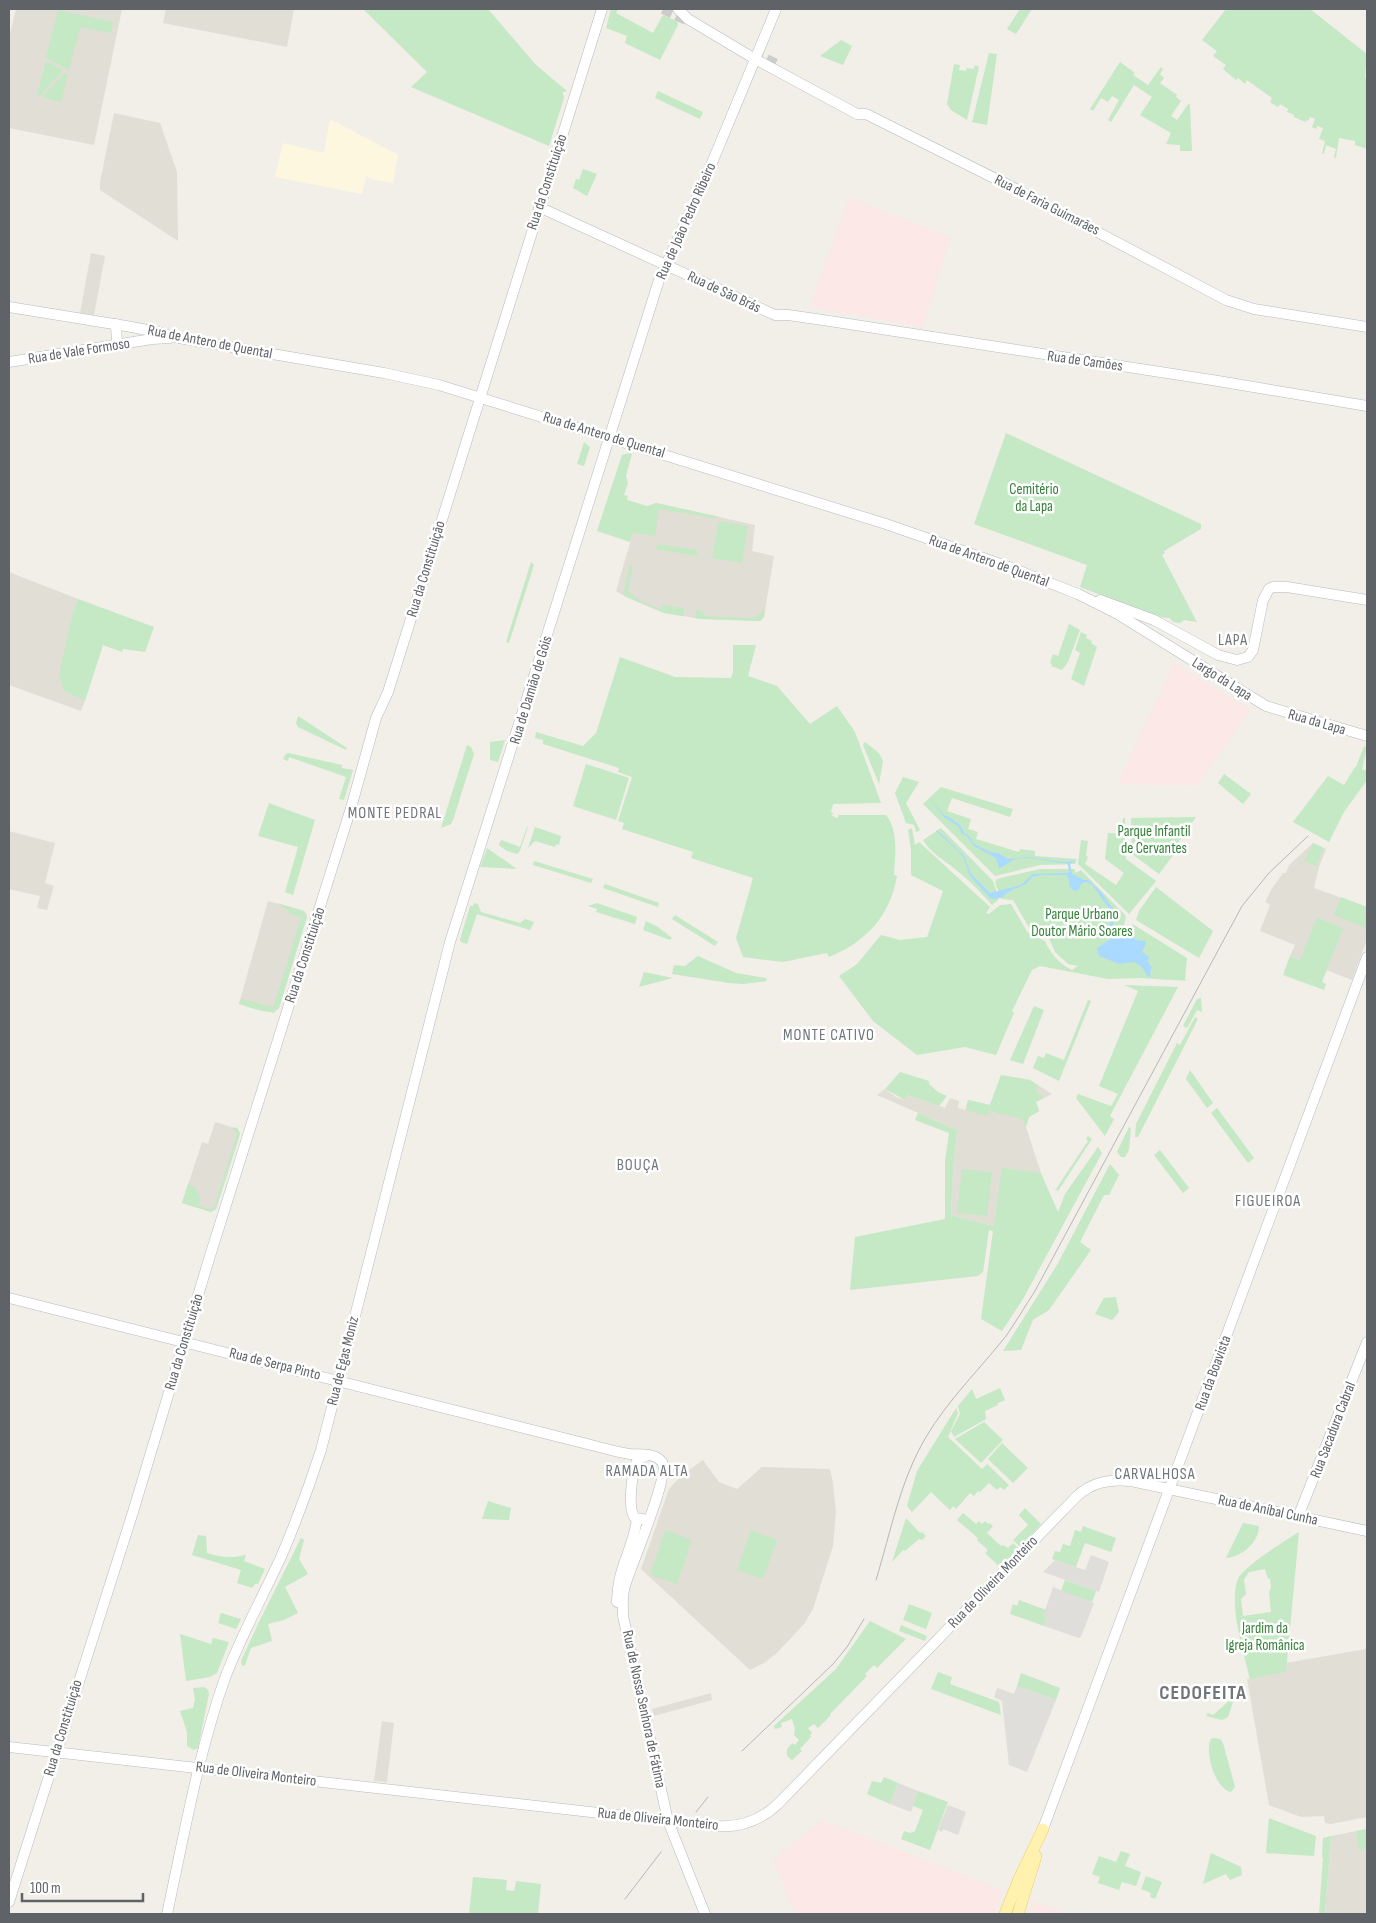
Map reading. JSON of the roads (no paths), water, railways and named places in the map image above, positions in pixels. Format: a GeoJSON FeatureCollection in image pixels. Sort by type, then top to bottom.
{"type":"FeatureCollection","features":[{"type":"Feature","properties":{"kind":"main road","name":"Rua da Constituição"},"geometry":{"type":"LineString","coordinates":[[9,1902],[133,1512],[184,1342],[364,765],[374,725],[388,692],[538,207],[602,9]]}},
{"type":"Feature","properties":{"kind":"main road","name":"Rua de Faria Guimarães"},"geometry":{"type":"LineString","coordinates":[[678,9],[688,19],[755,59],[856,114],[866,114]]}},
{"type":"Feature","properties":{"kind":"main road","name":"Rua de João Pedro Ribeiro"},"geometry":{"type":"LineString","coordinates":[[610,438],[665,266],[704,182],[776,9]]}},
{"type":"Feature","properties":{"kind":"main road","name":"Rua de Faria Guimarães"},"geometry":{"type":"LineString","coordinates":[[779,66],[860,108],[866,114],[1018,190],[1226,300],[1254,309],[1367,327]]}},
{"type":"Feature","properties":{"kind":"main road","name":"Rua de São Brás"},"geometry":{"type":"LineString","coordinates":[[538,207],[774,315],[802,317]]}},
{"type":"Feature","properties":{"kind":"main road","name":"Rua de Antero de Quental"},"geometry":{"type":"LineString","coordinates":[[9,307],[116,324],[179,338],[384,373],[480,396],[886,524],[1009,567],[1078,594],[1141,614]]}},
{"type":"Feature","properties":{"kind":"main road","name":"Rua de Camões"},"geometry":{"type":"LineString","coordinates":[[802,317],[1218,381],[1367,406]]}},
{"type":"Feature","properties":{"kind":"main road"},"geometry":{"type":"LineString","coordinates":[[116,324],[118,344]]}},
{"type":"Feature","properties":{"kind":"main road","name":"Rua de Vale Formoso"},"geometry":{"type":"LineString","coordinates":[[9,362],[152,339],[179,338]]}},
{"type":"Feature","properties":{"kind":"main road","name":"Rua de Damião de Góis"},"geometry":{"type":"LineString","coordinates":[[450,942],[610,438]]}},
{"type":"Feature","properties":{"kind":"main road","name":"Largo da Lapa"},"geometry":{"type":"LineString","coordinates":[[1141,614],[1218,656],[1236,660],[1244,659],[1251,654],[1255,647],[1263,600],[1269,589],[1278,586],[1287,587],[1367,600]]}},
{"type":"Feature","properties":{"kind":"main road","name":"Rua de Antero de Quental"},"geometry":{"type":"LineString","coordinates":[[1078,594],[1116,613],[1177,651]]}},
{"type":"Feature","properties":{"kind":"main road"},"geometry":{"type":"LineString","coordinates":[[1136,627],[1135,617],[1141,614]]}},
{"type":"Feature","properties":{"kind":"main road"},"geometry":{"type":"LineString","coordinates":[[1198,663],[1201,652],[1206,650]]}},
{"type":"Feature","properties":{"kind":"main road","name":"Largo da Lapa"},"geometry":{"type":"LineString","coordinates":[[1177,651],[1266,706]]}},
{"type":"Feature","properties":{"kind":"main road","name":"Rua da Lapa"},"geometry":{"type":"LineString","coordinates":[[1266,706],[1367,736]]}},
{"type":"Feature","properties":{"kind":"main road","name":"Rua de Egas Moniz"},"geometry":{"type":"LineString","coordinates":[[167,1914],[200,1767],[226,1677],[248,1624],[291,1534],[307,1494],[323,1442],[450,942]]}},
{"type":"Feature","properties":{"kind":"main road","name":"Rua da Boavista"},"geometry":{"type":"LineString","coordinates":[[1043,1829],[1367,957]]}},
{"type":"Feature","properties":{"kind":"main road","name":"Rua de Serpa Pinto"},"geometry":{"type":"LineString","coordinates":[[9,1298],[628,1454],[648,1455]]}},
{"type":"Feature","properties":{"kind":"main road","name":"Rua Sacadura Cabral"},"geometry":{"type":"LineString","coordinates":[[1298,1517],[1367,1342]]}},
{"type":"Feature","properties":{"kind":"main road"},"geometry":{"type":"LineString","coordinates":[[628,1454],[633,1462],[634,1469],[631,1510],[637,1519],[645,1519],[650,1515]]}},
{"type":"Feature","properties":{"kind":"main road"},"geometry":{"type":"LineString","coordinates":[[634,1469],[638,1459],[648,1455]]}},
{"type":"Feature","properties":{"kind":"main road","name":"Rua de Nossa Senhora de Fátima"},"geometry":{"type":"LineString","coordinates":[[623,1616],[624,1586],[650,1515],[664,1468],[660,1460],[648,1455]]}},
{"type":"Feature","properties":{"kind":"main road","name":"Rua de Oliveira Monteiro"},"geometry":{"type":"LineString","coordinates":[[9,1747],[668,1821],[731,1826],[747,1823],[768,1812],[1076,1497],[1087,1488],[1101,1481],[1121,1480],[1169,1489]]}},
{"type":"Feature","properties":{"kind":"main road","name":"Rua de Aníbal Cunha"},"geometry":{"type":"LineString","coordinates":[[1169,1489],[1367,1531]]}},
{"type":"Feature","properties":{"kind":"main road","name":"Rua de Nossa Senhora de Fátima"},"geometry":{"type":"LineString","coordinates":[[637,1519],[635,1533],[617,1583],[618,1604],[623,1616],[668,1821],[705,1914]]}},
{"type":"Feature","properties":{"kind":"main road"},"geometry":{"type":"LineString","coordinates":[[1018,1914],[1021,1890],[1043,1829]]}},
{"type":"Feature","properties":{"kind":"main road"},"geometry":{"type":"LineString","coordinates":[[1005,1914],[1021,1890]]}},
{"type":"Feature","properties":{"kind":"water"},"geometry":{"type":"Polygon","coordinates":[[[930,799],[945,816],[960,825],[964,833],[969,836],[974,844],[990,852],[998,853],[1008,859],[1029,857],[1063,862],[1075,861],[1070,863],[1072,874],[1088,880],[1101,892],[1113,909],[1113,930],[1126,939],[1132,936],[1136,940],[1145,941],[1146,944],[1142,952],[1149,957],[1148,962],[1152,967],[1151,977],[1148,977],[1142,967],[1134,962],[1119,964],[1099,956],[1097,948],[1115,936],[1109,928],[1111,911],[1092,885],[1086,882],[1081,884],[1078,890],[1074,891],[1069,886],[1069,879],[1066,875],[1040,875],[1032,877],[1026,884],[1008,892],[1003,897],[990,898],[970,876],[964,859],[959,852],[937,830],[964,856],[971,874],[990,893],[1021,885],[1033,874],[1069,873],[1068,865],[1066,863],[1023,858],[999,868],[996,858],[974,846],[967,836],[962,834],[958,826],[944,817],[930,799]]]}},
{"type":"Feature","properties":{"kind":"tunnel"},"geometry":{"type":"LineString","coordinates":[[663,9],[688,21]]}},
{"type":"Feature","properties":{"kind":"tunnel"},"geometry":{"type":"LineString","coordinates":[[753,53],[779,65]]}},
{"type":"Feature","properties":{"kind":"tram line"},"geometry":{"type":"LineString","coordinates":[[876,1580],[909,1471],[926,1437],[954,1398],[1006,1336],[1035,1291],[1242,906],[1269,873],[1308,836]]}},
{"type":"Feature","properties":{"kind":"tram line"},"geometry":{"type":"LineString","coordinates":[[742,1751],[833,1664],[847,1647],[864,1619]]}},
{"type":"Feature","properties":{"kind":"tram line"},"geometry":{"type":"LineString","coordinates":[[696,1812],[708,1797]]}},
{"type":"Feature","properties":{"kind":"tram line"},"geometry":{"type":"LineString","coordinates":[[625,1899],[661,1852]]}},
{"type":"Feature","properties":{"kind":"district","name":"LAPA"},"geometry":{"type":"Point","coordinates":[1233,640]}},
{"type":"Feature","properties":{"kind":"district","name":"MONTE PEDRAL"},"geometry":{"type":"Point","coordinates":[395,813]}},
{"type":"Feature","properties":{"kind":"district","name":"MONTE CATIVO"},"geometry":{"type":"Point","coordinates":[829,1035]}},
{"type":"Feature","properties":{"kind":"district","name":"BOUÇA"},"geometry":{"type":"Point","coordinates":[638,1165]}},
{"type":"Feature","properties":{"kind":"district","name":"FIGUEIROA"},"geometry":{"type":"Point","coordinates":[1268,1201]}},
{"type":"Feature","properties":{"kind":"district","name":"RAMADA ALTA"},"geometry":{"type":"Point","coordinates":[647,1471]}},
{"type":"Feature","properties":{"kind":"district","name":"CARVALHOSA"},"geometry":{"type":"Point","coordinates":[1155,1474]}},
{"type":"Feature","properties":{"kind":"district","name":"CEDOFEITA"},"geometry":{"type":"Point","coordinates":[1203,1693]}},
{"type":"Feature","properties":{"kind":"park label","name":"Cemitério da Lapa"},"geometry":{"type":"Point","coordinates":[1034,498]}},
{"type":"Feature","properties":{"kind":"park label","name":"Parque Infantil de Cervantes"},"geometry":{"type":"Point","coordinates":[1154,840]}},
{"type":"Feature","properties":{"kind":"park label","name":"Parque Urbano Doutor Mário Soares"},"geometry":{"type":"Point","coordinates":[1082,922]}},
{"type":"Feature","properties":{"kind":"park label","name":"Jardim da Igreja Românica"},"geometry":{"type":"Point","coordinates":[1265,1636]}}]}
